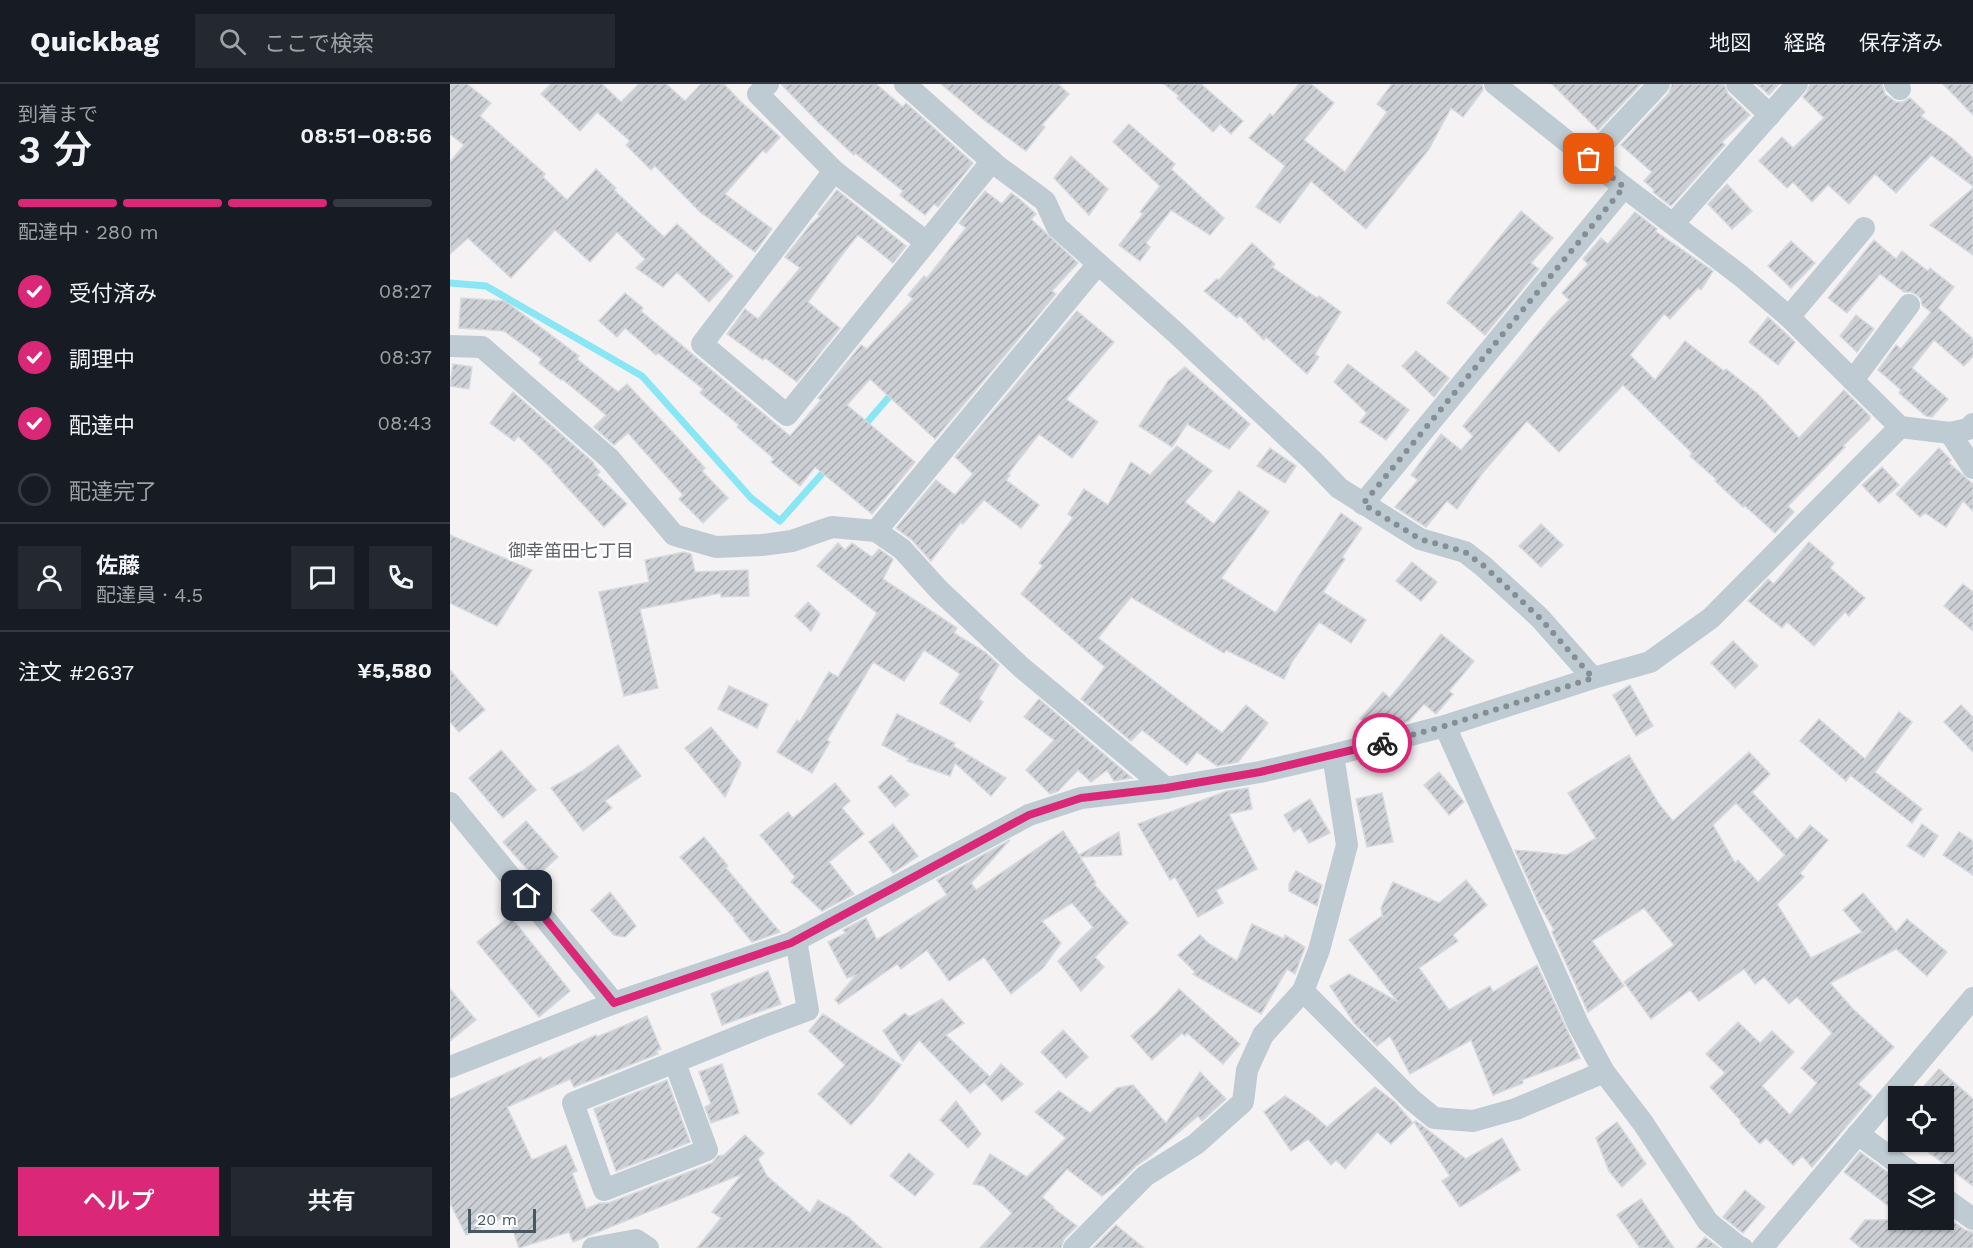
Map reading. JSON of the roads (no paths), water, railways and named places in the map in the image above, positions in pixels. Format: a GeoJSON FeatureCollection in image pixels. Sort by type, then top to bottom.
{"type":"FeatureCollection","features":[{"type":"Feature","properties":{"kind":"street"},"geometry":{"type":"LineString","coordinates":[[768,84],[758,94],[834,171],[926,242]]}},
{"type":"Feature","properties":{"kind":"street"},"geometry":{"type":"LineString","coordinates":[[906,84],[992,161],[1045,201],[1057,227],[1313,461],[1339,488],[1420,539],[1465,552],[1484,566],[1540,618],[1593,678]]}},
{"type":"Feature","properties":{"kind":"street"},"geometry":{"type":"LineString","coordinates":[[1589,159],[1659,84]]}},
{"type":"Feature","properties":{"kind":"street"},"geometry":{"type":"LineString","coordinates":[[1737,84],[1770,115]]}},
{"type":"Feature","properties":{"kind":"street"},"geometry":{"type":"LineString","coordinates":[[1673,224],[1797,84]]}},
{"type":"Feature","properties":{"kind":"street"},"geometry":{"type":"LineString","coordinates":[[1503,86],[1589,159],[1741,276],[1789,317],[1900,427],[1950,433],[1968,429],[1973,424]]}},
{"type":"Feature","properties":{"kind":"street"},"geometry":{"type":"LineString","coordinates":[[834,171],[702,344],[787,415],[992,161]]}},
{"type":"Feature","properties":{"kind":"street"},"geometry":{"type":"LineString","coordinates":[[1363,504],[1624,187]]}},
{"type":"Feature","properties":{"kind":"street"},"geometry":{"type":"LineString","coordinates":[[1789,317],[1864,228]]}},
{"type":"Feature","properties":{"kind":"street"},"geometry":{"type":"LineString","coordinates":[[876,531],[1098,264]]}},
{"type":"Feature","properties":{"kind":"street"},"geometry":{"type":"LineString","coordinates":[[1853,380],[1909,305]]}},
{"type":"Feature","properties":{"kind":"street"},"geometry":{"type":"LineString","coordinates":[[450,346],[482,347],[610,459],[674,534],[716,547],[792,541],[832,527],[876,531],[902,549],[939,590],[1021,667],[1166,788]]}},
{"type":"Feature","properties":{"kind":"street"},"geometry":{"type":"LineString","coordinates":[[450,1067],[614,1003],[796,940],[1029,815],[1081,798],[1166,788],[1260,772],[1333,755],[1445,726],[1650,662],[1711,618],[1900,427]]}},
{"type":"Feature","properties":{"kind":"street"},"geometry":{"type":"LineString","coordinates":[[1950,433],[1973,468]]}},
{"type":"Feature","properties":{"kind":"street"},"geometry":{"type":"LineString","coordinates":[[1445,726],[1578,1024],[1604,1072],[1643,1122],[1708,1222],[1742,1248]]}},
{"type":"Feature","properties":{"kind":"street"},"geometry":{"type":"LineString","coordinates":[[1074,1248],[1145,1176],[1196,1143],[1243,1102],[1246,1070],[1263,1035],[1304,991],[1319,950],[1347,845],[1333,755]]}},
{"type":"Feature","properties":{"kind":"street"},"geometry":{"type":"LineString","coordinates":[[450,803],[614,1003]]}},
{"type":"Feature","properties":{"kind":"street"},"geometry":{"type":"LineString","coordinates":[[675,1063],[707,1150],[604,1190],[573,1103],[808,1010],[796,940]]}},
{"type":"Feature","properties":{"kind":"street"},"geometry":{"type":"LineString","coordinates":[[1304,991],[1412,1100],[1434,1118],[1473,1121],[1516,1109],[1604,1072]]}},
{"type":"Feature","properties":{"kind":"street"},"geometry":{"type":"LineString","coordinates":[[1762,1248],[1971,1005]]}},
{"type":"Feature","properties":{"kind":"street"},"geometry":{"type":"LineString","coordinates":[[1858,1134],[1899,1164]]}},
{"type":"Feature","properties":{"kind":"street"},"geometry":{"type":"LineString","coordinates":[[1954,1206],[1973,1220]]}},
{"type":"Feature","properties":{"kind":"street"},"geometry":{"type":"LineString","coordinates":[[593,1248],[636,1240],[648,1248]]}},
{"type":"Feature","properties":{"kind":"waterway"},"geometry":{"type":"LineString","coordinates":[[450,283],[486,286],[642,376],[751,498],[780,521],[828,467]]}},
{"type":"Feature","properties":{"kind":"waterway"},"geometry":{"type":"LineString","coordinates":[[863,427],[895,390]]}},
{"type":"Feature","properties":{"kind":"district","name":"御幸笛田七丁目"},"geometry":{"type":"Point","coordinates":[571,550]}}]}
